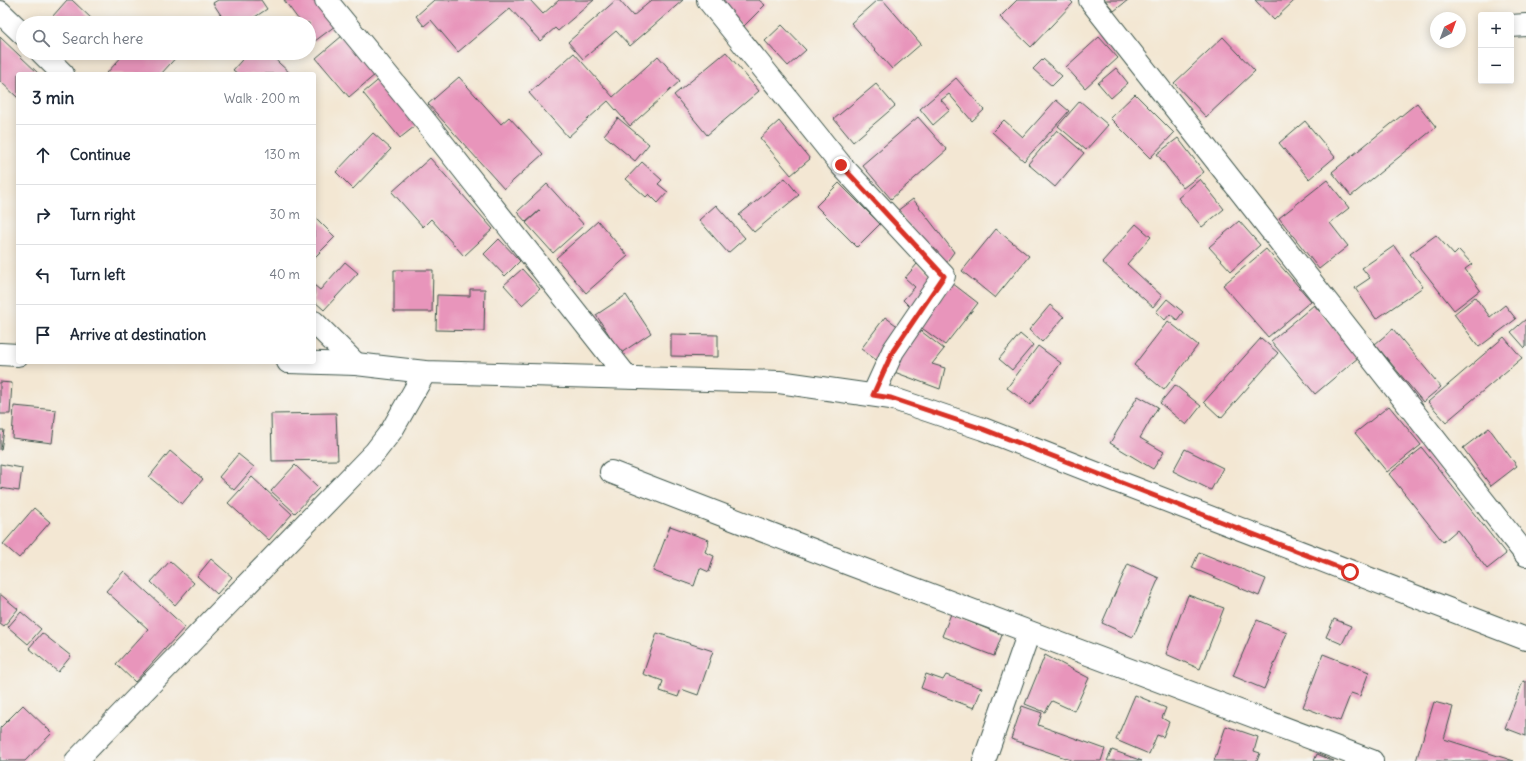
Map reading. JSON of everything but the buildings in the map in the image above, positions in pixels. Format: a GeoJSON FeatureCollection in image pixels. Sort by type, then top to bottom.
{"type":"FeatureCollection","features":[{"type":"Feature","properties":{"kind":"street"},"geometry":{"type":"LineString","coordinates":[[326,0],[422,117],[627,377]]}},
{"type":"Feature","properties":{"kind":"street"},"geometry":{"type":"LineString","coordinates":[[708,0],[841,165],[944,276],[893,351],[873,395]]}},
{"type":"Feature","properties":{"kind":"street"},"geometry":{"type":"LineString","coordinates":[[1090,0],[1526,555]]}},
{"type":"Feature","properties":{"kind":"street"},"geometry":{"type":"LineString","coordinates":[[0,12],[16,27]]}},
{"type":"Feature","properties":{"kind":"street"},"geometry":{"type":"LineString","coordinates":[[1514,26],[1526,25]]}},
{"type":"Feature","properties":{"kind":"street"},"geometry":{"type":"LineString","coordinates":[[49,60],[61,72]]}},
{"type":"Feature","properties":{"kind":"street"},"geometry":{"type":"LineString","coordinates":[[316,324],[356,364]]}},
{"type":"Feature","properties":{"kind":"street"},"geometry":{"type":"LineString","coordinates":[[0,354],[16,355]]}},
{"type":"Feature","properties":{"kind":"street"},"geometry":{"type":"LineString","coordinates":[[316,363],[356,364],[425,372],[779,382],[891,398],[983,429],[1526,639]]}},
{"type":"Feature","properties":{"kind":"street"},"geometry":{"type":"LineString","coordinates":[[76,761],[375,452],[392,430],[425,372]]}},
{"type":"Feature","properties":{"kind":"street"},"geometry":{"type":"LineString","coordinates":[[611,472],[1372,761]]}},
{"type":"Feature","properties":{"kind":"street"},"geometry":{"type":"LineString","coordinates":[[991,759],[1029,632]]}},
{"type":"Feature","properties":{"kind":"route"},"geometry":{"type":"LineString","coordinates":[[841,165],[944,276],[893,351],[873,395],[891,398],[983,429],[1350,572]]}}]}
